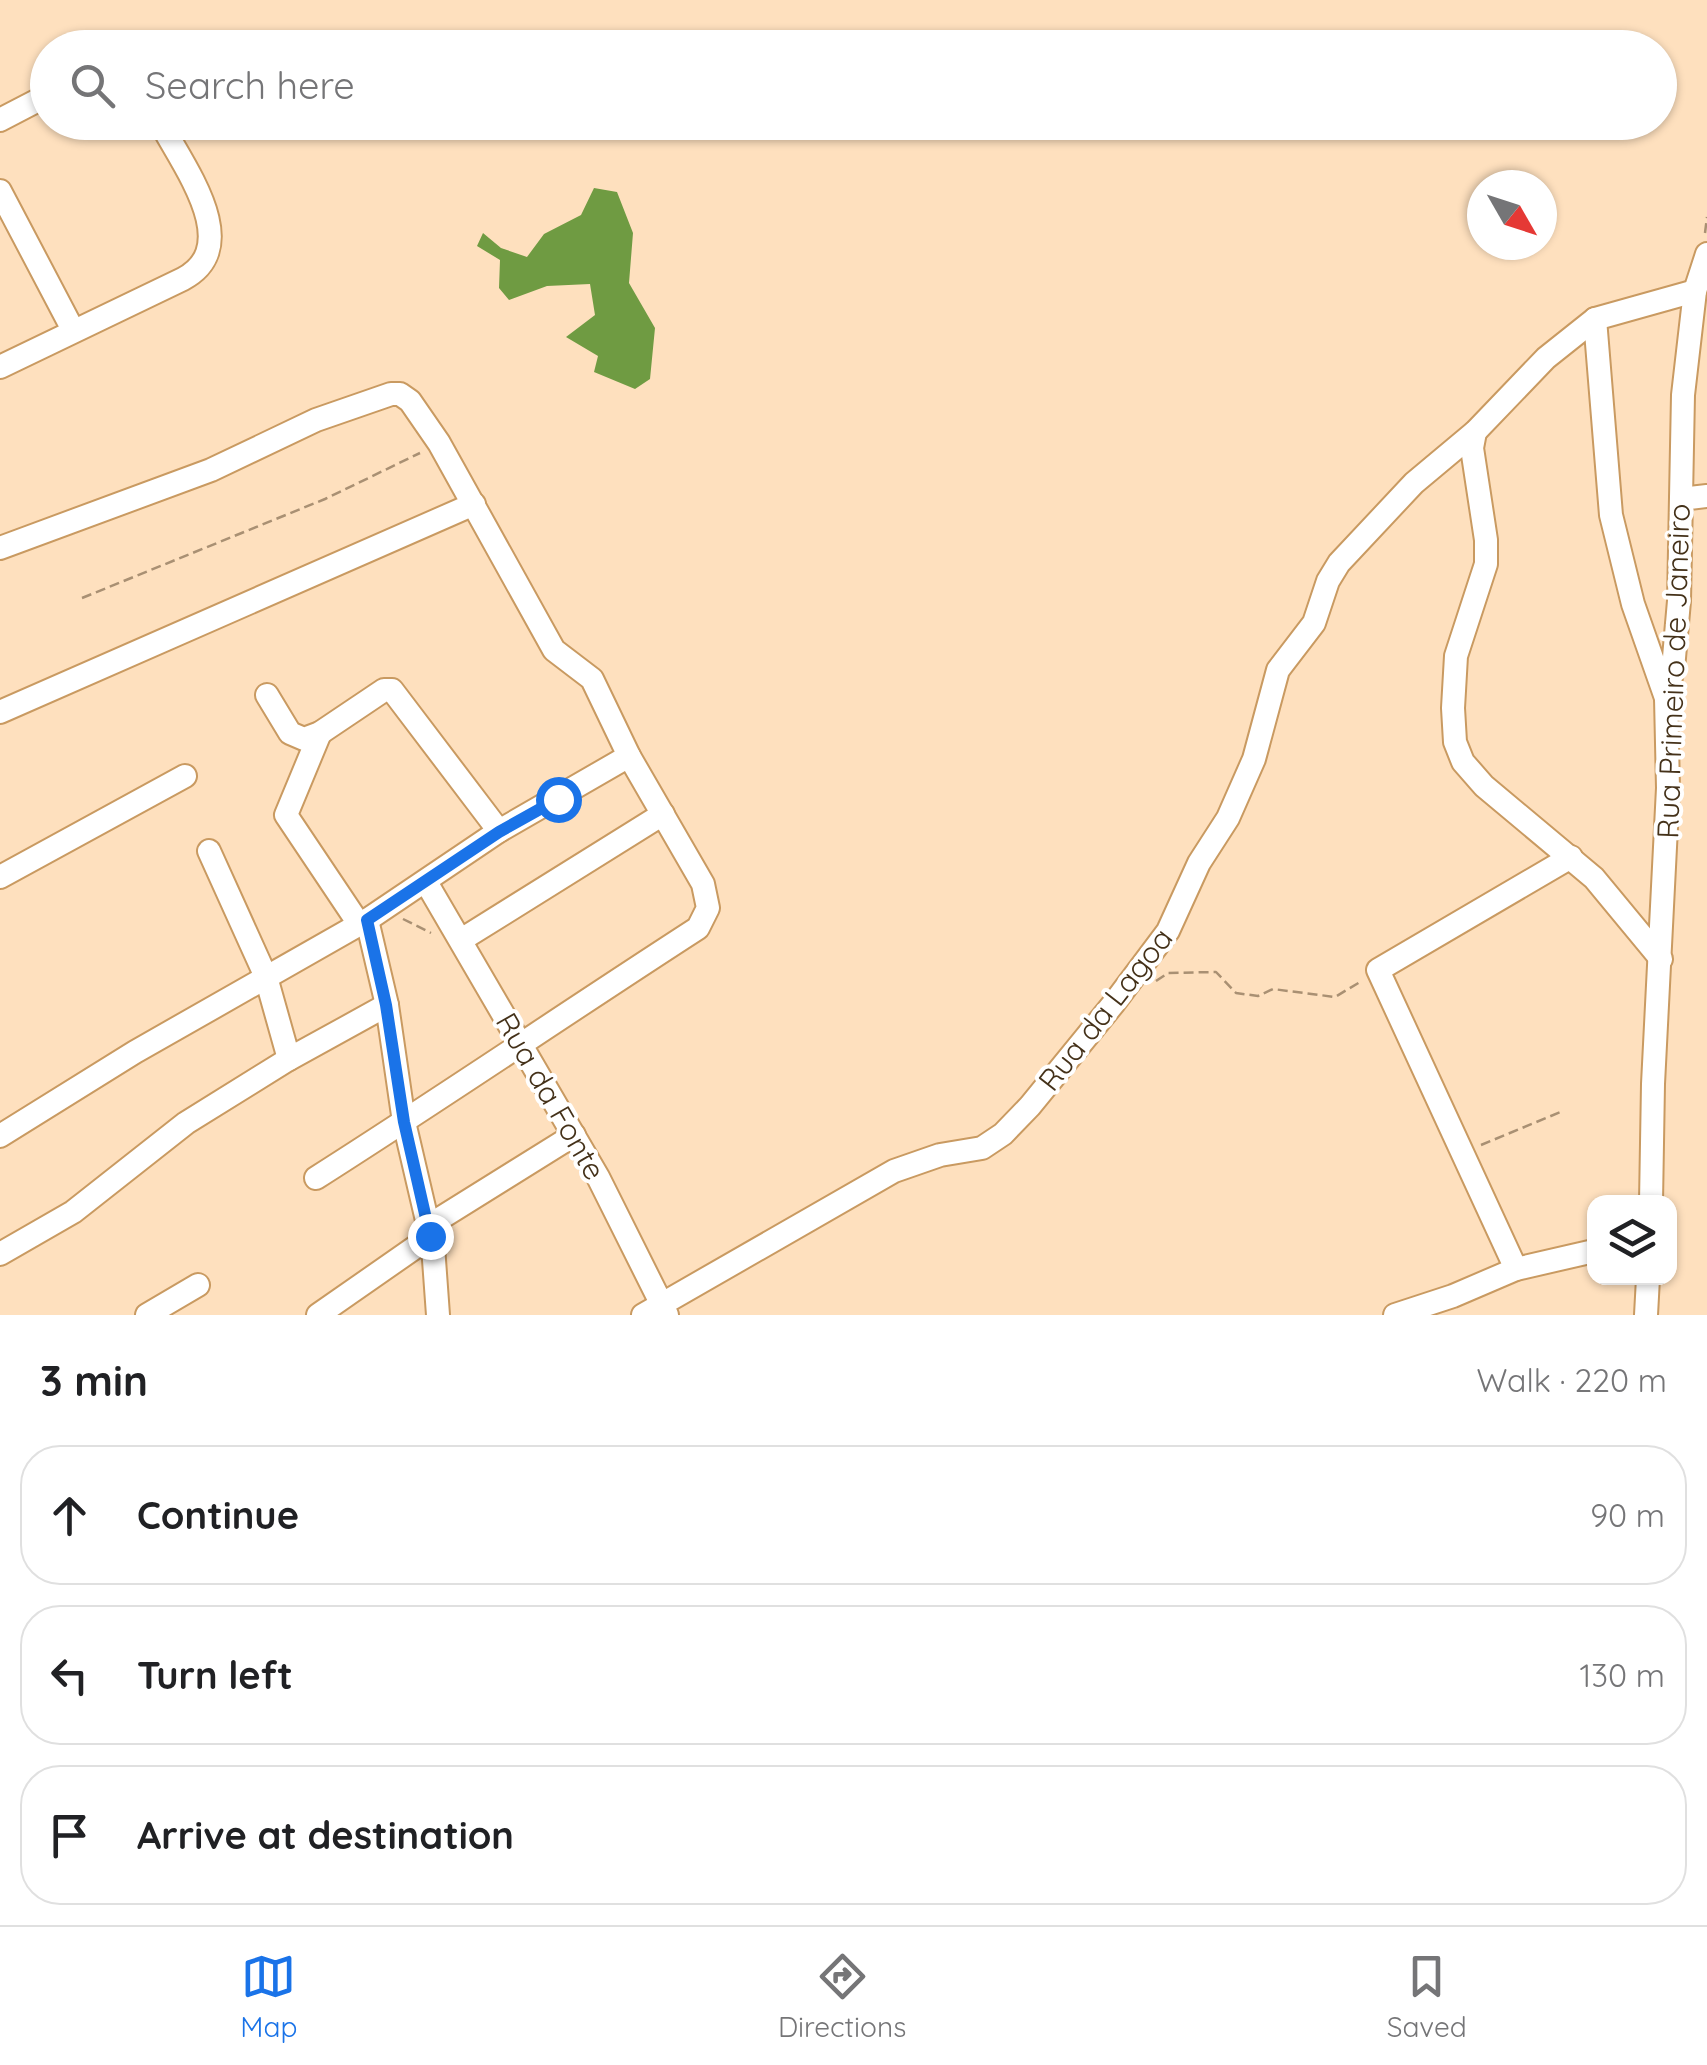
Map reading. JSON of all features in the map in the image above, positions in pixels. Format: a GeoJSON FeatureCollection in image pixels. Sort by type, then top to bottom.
{"type":"FeatureCollection","features":[{"type":"Feature","properties":{"kind":"street"},"geometry":{"type":"LineString","coordinates":[[0,120],[30,104]]}},
{"type":"Feature","properties":{"kind":"street"},"geometry":{"type":"LineString","coordinates":[[0,367],[198,271],[208,256],[210,221],[169,140]]}},
{"type":"Feature","properties":{"kind":"street"},"geometry":{"type":"LineString","coordinates":[[0,191],[74,330]]}},
{"type":"Feature","properties":{"kind":"street","name":"Rua Primeiro de Janeiro"},"geometry":{"type":"LineString","coordinates":[[1651,1195],[1668,788],[1666,698],[1679,601],[1682,394],[1695,290],[1704,259]]}},
{"type":"Feature","properties":{"kind":"street"},"geometry":{"type":"LineString","coordinates":[[1666,698],[1633,604],[1611,514],[1596,319],[1695,290]]}},
{"type":"Feature","properties":{"kind":"street","name":"Rua da Lagoa"},"geometry":{"type":"LineString","coordinates":[[657,1312],[894,1171],[992,1143],[1030,1106],[1168,931],[1199,862],[1228,818],[1254,760],[1278,670],[1314,623],[1334,568],[1414,483],[1475,432],[1538,366],[1596,319]]}},
{"type":"Feature","properties":{"kind":"street"},"geometry":{"type":"LineString","coordinates":[[0,548],[211,470],[316,420],[400,394],[410,400],[439,444],[554,650],[590,675],[629,756],[702,884],[708,908],[698,928],[316,1178]]}},
{"type":"Feature","properties":{"kind":"street"},"geometry":{"type":"LineString","coordinates":[[1475,432],[1472,448],[1486,564],[1456,656],[1455,742],[1463,762],[1484,786],[1594,878],[1661,959]]}},
{"type":"Feature","properties":{"kind":"street"},"geometry":{"type":"LineString","coordinates":[[1681,499],[1707,496]]}},
{"type":"Feature","properties":{"kind":"street"},"geometry":{"type":"LineString","coordinates":[[0,712],[474,504]]}},
{"type":"Feature","properties":{"kind":"street"},"geometry":{"type":"LineString","coordinates":[[267,695],[293,736],[304,739],[320,733],[384,690],[392,690],[499,832]]}},
{"type":"Feature","properties":{"kind":"street"},"geometry":{"type":"LineString","coordinates":[[320,733],[286,815],[369,918],[404,1122],[430,1232],[438,1315]]}},
{"type":"Feature","properties":{"kind":"street"},"geometry":{"type":"LineString","coordinates":[[0,1136],[134,1052],[369,918],[499,832],[629,756]]}},
{"type":"Feature","properties":{"kind":"street"},"geometry":{"type":"LineString","coordinates":[[0,877],[185,776]]}},
{"type":"Feature","properties":{"kind":"street"},"geometry":{"type":"LineString","coordinates":[[460,940],[663,814]]}},
{"type":"Feature","properties":{"kind":"street"},"geometry":{"type":"LineString","coordinates":[[208,850],[266,977],[289,1059]]}},
{"type":"Feature","properties":{"kind":"street"},"geometry":{"type":"LineString","coordinates":[[1516,1269],[1378,970],[1571,857]]}},
{"type":"Feature","properties":{"kind":"street","name":"Rua da Fonte"},"geometry":{"type":"LineString","coordinates":[[426,882],[624,1228],[657,1312]]}},
{"type":"Feature","properties":{"kind":"street"},"geometry":{"type":"LineString","coordinates":[[0,1254],[73,1212],[186,1123],[386,1005]]}},
{"type":"Feature","properties":{"kind":"street"},"geometry":{"type":"LineString","coordinates":[[318,1315],[430,1232],[574,1135]]}},
{"type":"Feature","properties":{"kind":"street"},"geometry":{"type":"LineString","coordinates":[[1395,1315],[1516,1269],[1587,1253]]}},
{"type":"Feature","properties":{"kind":"street"},"geometry":{"type":"LineString","coordinates":[[147,1315],[198,1285]]}},
{"type":"Feature","properties":{"kind":"street"},"geometry":{"type":"LineString","coordinates":[[1646,1315],[1648,1285]]}},
{"type":"Feature","properties":{"kind":"path"},"geometry":{"type":"LineString","coordinates":[[82,598],[325,498],[439,444]]}},
{"type":"Feature","properties":{"kind":"path"},"geometry":{"type":"LineString","coordinates":[[369,918],[422,926],[434,936]]}},
{"type":"Feature","properties":{"kind":"path"},"geometry":{"type":"LineString","coordinates":[[1156,981],[1168,973],[1216,972],[1236,993],[1258,996],[1273,989],[1336,997],[1378,970]]}},
{"type":"Feature","properties":{"kind":"path"},"geometry":{"type":"LineString","coordinates":[[1461,1153],[1563,1112]]}},
{"type":"Feature","properties":{"kind":"shaded area"},"geometry":{"type":"Polygon","coordinates":[[[594,188],[617,192],[633,233],[629,283],[655,328],[650,379],[635,389],[594,372],[598,356],[566,337],[595,315],[590,284],[547,286],[509,300],[499,288],[500,260],[477,246],[483,233],[501,248],[527,257],[544,234],[581,215],[594,188]]]}},
{"type":"Feature","properties":{"kind":"route"},"geometry":{"type":"LineString","coordinates":[[430,1236],[404,1122],[386,1005],[367,920],[499,832],[558,799]]}}]}
